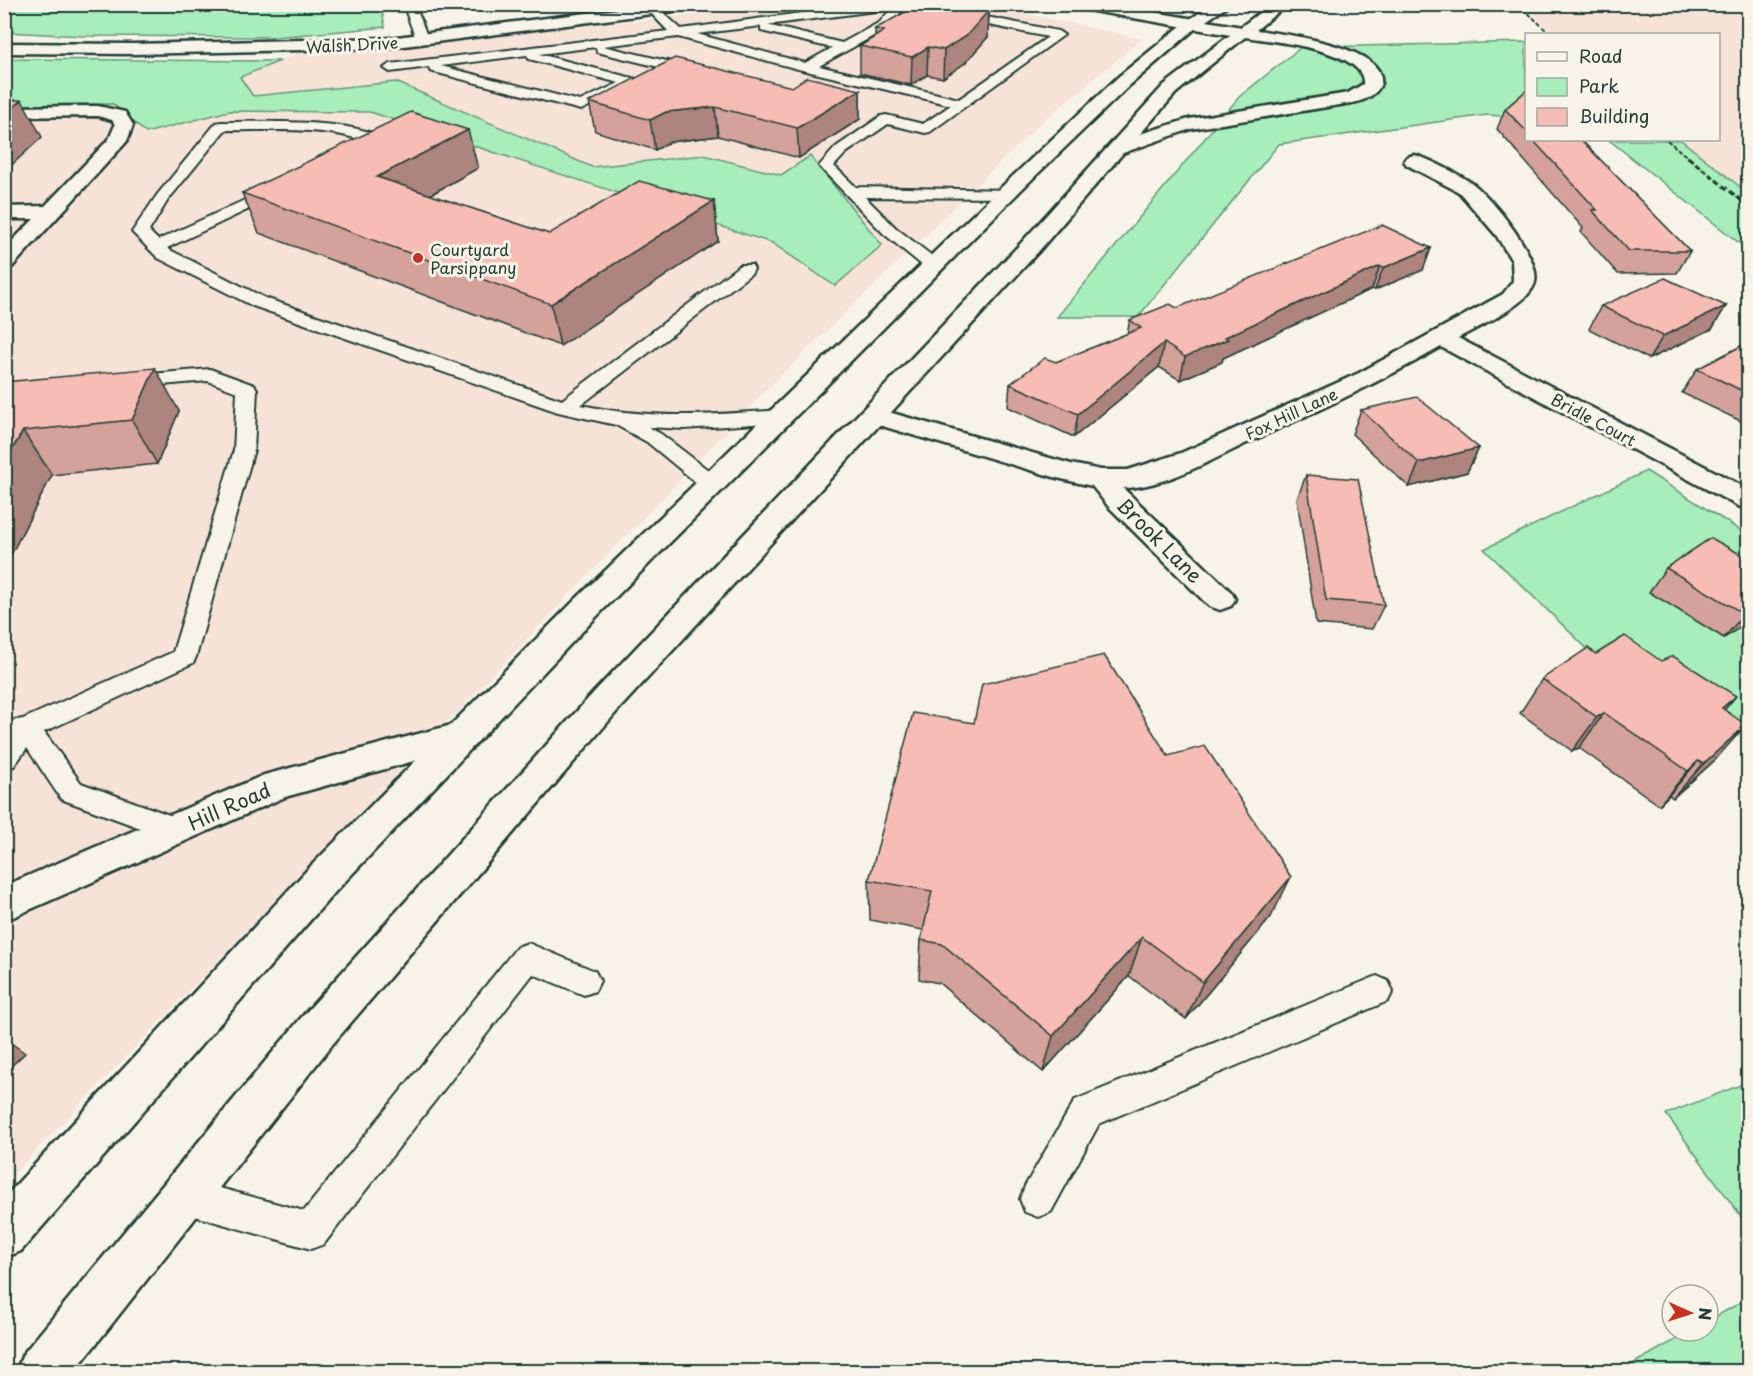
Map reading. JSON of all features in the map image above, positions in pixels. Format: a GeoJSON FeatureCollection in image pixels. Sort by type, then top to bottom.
{"type":"FeatureCollection","features":[{"type":"Feature","properties":{"kind":"main road","name":"Walsh Drive"},"geometry":{"type":"LineString","coordinates":[[4,48],[311,46],[422,39],[698,4]]}},
{"type":"Feature","properties":{"kind":"main road"},"geometry":{"type":"LineString","coordinates":[[1076,4],[1334,50],[1350,56],[1367,68],[1372,75],[1372,85],[1367,91],[1352,98],[1328,104],[1189,124],[1159,133],[1115,152]]}},
{"type":"Feature","properties":{"kind":"main road"},"geometry":{"type":"LineString","coordinates":[[4,1234],[322,880],[463,735],[712,484],[1124,81],[1192,24],[1224,4]]}},
{"type":"Feature","properties":{"kind":"main road"},"geometry":{"type":"LineString","coordinates":[[41,1371],[316,1032],[599,709],[1030,248],[1170,89],[1281,4]]}},
{"type":"Feature","properties":{"kind":"main road"},"geometry":{"type":"LineString","coordinates":[[4,112],[98,111],[119,116],[124,125],[118,141],[4,262]]}},
{"type":"Feature","properties":{"kind":"main road","name":"Fox Hill Lane"},"geometry":{"type":"LineString","coordinates":[[871,416],[1067,472],[1101,479],[1128,479],[1151,474],[1191,459],[1368,378],[1511,299],[1524,282],[1523,261],[1505,232],[1466,188],[1414,162]]}},
{"type":"Feature","properties":{"kind":"main road"},"geometry":{"type":"LineString","coordinates":[[4,213],[52,212]]}},
{"type":"Feature","properties":{"kind":"main road","name":"Bridle Court"},"geometry":{"type":"LineString","coordinates":[[1439,337],[1749,500]]}},
{"type":"Feature","properties":{"kind":"main road","name":"Brook Lane"},"geometry":{"type":"LineString","coordinates":[[1101,479],[1118,500],[1220,599]]}},
{"type":"Feature","properties":{"kind":"main road","name":"Hill Road"},"geometry":{"type":"LineString","coordinates":[[4,904],[278,784],[463,735]]}},
{"type":"Feature","properties":{"kind":"lane"},"geometry":{"type":"LineString","coordinates":[[409,4],[422,39]]}},
{"type":"Feature","properties":{"kind":"lane"},"geometry":{"type":"LineString","coordinates":[[807,68],[884,24],[900,4]]}},
{"type":"Feature","properties":{"kind":"lane"},"geometry":{"type":"LineString","coordinates":[[390,68],[900,4],[1058,35],[924,129],[862,114]]}},
{"type":"Feature","properties":{"kind":"lane"},"geometry":{"type":"LineString","coordinates":[[654,10],[678,33],[807,68],[961,103]]}},
{"type":"Feature","properties":{"kind":"lane"},"geometry":{"type":"LineString","coordinates":[[749,24],[843,47]]}},
{"type":"Feature","properties":{"kind":"lane"},"geometry":{"type":"LineString","coordinates":[[584,45],[712,76]]}},
{"type":"Feature","properties":{"kind":"lane"},"geometry":{"type":"LineString","coordinates":[[423,64],[581,106],[631,82],[518,52]]}},
{"type":"Feature","properties":{"kind":"lane"},"geometry":{"type":"LineString","coordinates":[[886,119],[841,150],[826,166],[891,231],[934,266]]}},
{"type":"Feature","properties":{"kind":"lane"},"geometry":{"type":"LineString","coordinates":[[348,157],[380,142],[360,133],[221,126],[162,198],[140,232],[164,254],[259,302],[565,408],[617,418],[684,423],[782,416]]}},
{"type":"Feature","properties":{"kind":"lane"},"geometry":{"type":"LineString","coordinates":[[156,246],[295,182]]}},
{"type":"Feature","properties":{"kind":"lane"},"geometry":{"type":"LineString","coordinates":[[852,192],[1008,193]]}},
{"type":"Feature","properties":{"kind":"lane"},"geometry":{"type":"LineString","coordinates":[[565,408],[746,269]]}},
{"type":"Feature","properties":{"kind":"lane"},"geometry":{"type":"LineString","coordinates":[[4,759],[16,730],[184,657],[244,450],[247,388],[210,375],[107,383]]}},
{"type":"Feature","properties":{"kind":"lane"},"geometry":{"type":"LineString","coordinates":[[617,418],[654,438],[712,484]]}},
{"type":"Feature","properties":{"kind":"lane"},"geometry":{"type":"LineString","coordinates":[[16,730],[71,791],[176,829]]}},
{"type":"Feature","properties":{"kind":"lane"},"geometry":{"type":"LineString","coordinates":[[183,1196],[311,1231],[528,957],[584,981]]}},
{"type":"Feature","properties":{"kind":"lane"},"geometry":{"type":"LineString","coordinates":[[1038,1199],[1087,1112],[1377,991]]}},
{"type":"Feature","properties":{"kind":"shaded area"},"geometry":{"type":"Polygon","coordinates":[[[806,4],[986,5],[1142,39],[1043,121],[764,392],[5,1183],[5,105],[113,104],[146,132],[229,111],[370,112],[772,243],[835,286],[781,175],[704,155],[592,167],[397,82],[252,97],[239,77],[311,48],[457,38],[806,4]]]}},
{"type":"Feature","properties":{"kind":"shaded area"},"geometry":{"type":"Polygon","coordinates":[[[1747,4],[1748,193],[1682,141],[1720,141],[1720,33],[1551,33],[1525,5],[1747,4]]]}},
{"type":"Feature","properties":{"kind":"green space"},"geometry":{"type":"Polygon","coordinates":[[[4,5],[381,5],[385,27],[275,37],[84,36],[5,32],[4,5]]]}},
{"type":"Feature","properties":{"kind":"green space"},"geometry":{"type":"Polygon","coordinates":[[[1525,42],[1525,118],[1487,115],[1279,144],[1138,317],[1057,317],[1239,97],[1306,43],[1318,47],[1525,42]]]}},
{"type":"Feature","properties":{"kind":"green space"},"geometry":{"type":"Polygon","coordinates":[[[4,59],[280,61],[240,77],[253,96],[396,82],[592,167],[704,155],[781,175],[810,156],[882,245],[835,286],[772,243],[370,112],[229,111],[146,133],[113,104],[5,105],[4,59]]]}},
{"type":"Feature","properties":{"kind":"green space"},"geometry":{"type":"Polygon","coordinates":[[[1610,141],[1682,141],[1748,193],[1748,250],[1610,141]]]}},
{"type":"Feature","properties":{"kind":"green space"},"geometry":{"type":"Polygon","coordinates":[[[1646,471],[1748,535],[1748,733],[1664,723],[1484,549],[1646,471]]]}},
{"type":"Feature","properties":{"kind":"green space"},"geometry":{"type":"Polygon","coordinates":[[[1748,1082],[1748,1226],[1666,1114],[1748,1082]]]}},
{"type":"Feature","properties":{"kind":"green space"},"geometry":{"type":"Polygon","coordinates":[[[1748,1298],[1748,1371],[1620,1371],[1670,1343],[1720,1343],[1720,1314],[1748,1298]]]}},
{"type":"Feature","properties":{"kind":"building"},"geometry":{"type":"Polygon","coordinates":[[[919,4],[962,4],[989,10],[967,35],[944,50],[928,47],[912,57],[860,46],[884,31],[875,29],[919,4]]]}},
{"type":"Feature","properties":{"kind":"building"},"geometry":{"type":"Polygon","coordinates":[[[675,58],[792,87],[807,77],[860,90],[797,128],[715,107],[666,112],[650,120],[589,102],[675,58]]]}},
{"type":"Feature","properties":{"kind":"building"},"geometry":{"type":"Polygon","coordinates":[[[1525,92],[1525,130],[1505,109],[1525,92]]]}},
{"type":"Feature","properties":{"kind":"building"},"geometry":{"type":"Polygon","coordinates":[[[4,100],[22,100],[4,115],[4,100]]]}},
{"type":"Feature","properties":{"kind":"building"},"geometry":{"type":"Polygon","coordinates":[[[411,112],[468,130],[377,177],[549,234],[639,181],[714,201],[551,304],[242,193],[411,112]]]}},
{"type":"Feature","properties":{"kind":"building"},"geometry":{"type":"Polygon","coordinates":[[[1534,141],[1582,141],[1690,251],[1629,251],[1592,210],[1597,210],[1534,141]]]}},
{"type":"Feature","properties":{"kind":"building"},"geometry":{"type":"Polygon","coordinates":[[[1382,225],[1431,248],[1383,268],[1380,266],[1225,337],[1228,339],[1185,357],[1164,343],[1078,414],[1010,384],[1045,358],[1056,362],[1141,328],[1130,320],[1170,304],[1177,308],[1382,225]]]}},
{"type":"Feature","properties":{"kind":"building"},"geometry":{"type":"Polygon","coordinates":[[[1665,278],[1726,306],[1663,336],[1601,306],[1665,278]]]}},
{"type":"Feature","properties":{"kind":"building"},"geometry":{"type":"Polygon","coordinates":[[[1749,342],[1749,394],[1697,369],[1749,342]]]}},
{"type":"Feature","properties":{"kind":"building"},"geometry":{"type":"Polygon","coordinates":[[[155,368],[132,420],[23,431],[4,463],[4,382],[155,368]]]}},
{"type":"Feature","properties":{"kind":"building"},"geometry":{"type":"Polygon","coordinates":[[[1417,397],[1479,448],[1419,463],[1361,410],[1417,397]]]}},
{"type":"Feature","properties":{"kind":"building"},"geometry":{"type":"Polygon","coordinates":[[[1306,475],[1358,479],[1384,605],[1326,600],[1306,475]]]}},
{"type":"Feature","properties":{"kind":"building"},"geometry":{"type":"Polygon","coordinates":[[[1711,538],[1749,559],[1749,611],[1744,614],[1666,568],[1711,538]]]}},
{"type":"Feature","properties":{"kind":"building"},"geometry":{"type":"Polygon","coordinates":[[[1625,636],[1661,661],[1673,656],[1736,696],[1722,708],[1746,725],[1703,764],[1698,761],[1688,771],[1604,713],[1597,717],[1542,679],[1588,648],[1596,654],[1625,636]]]}},
{"type":"Feature","properties":{"kind":"building"},"geometry":{"type":"Polygon","coordinates":[[[1104,655],[1168,756],[1205,746],[1291,877],[1203,982],[1142,937],[1053,1036],[942,944],[921,940],[932,891],[869,880],[913,713],[974,723],[982,684],[1104,655]]]}},
{"type":"Feature","properties":{"kind":"railway"},"geometry":{"type":"LineString","coordinates":[[1519,4],[1549,33]]}},
{"type":"Feature","properties":{"kind":"railway"},"geometry":{"type":"LineString","coordinates":[[1668,141],[1690,159]]}},
{"type":"Feature","properties":{"kind":"railway"},"geometry":{"type":"LineString","coordinates":[[1688,157],[1748,206]]}},
{"type":"Feature","properties":{"kind":"place","name":"Courtyard Parsippany"},"geometry":{"type":"Point","coordinates":[418,258]}}]}
